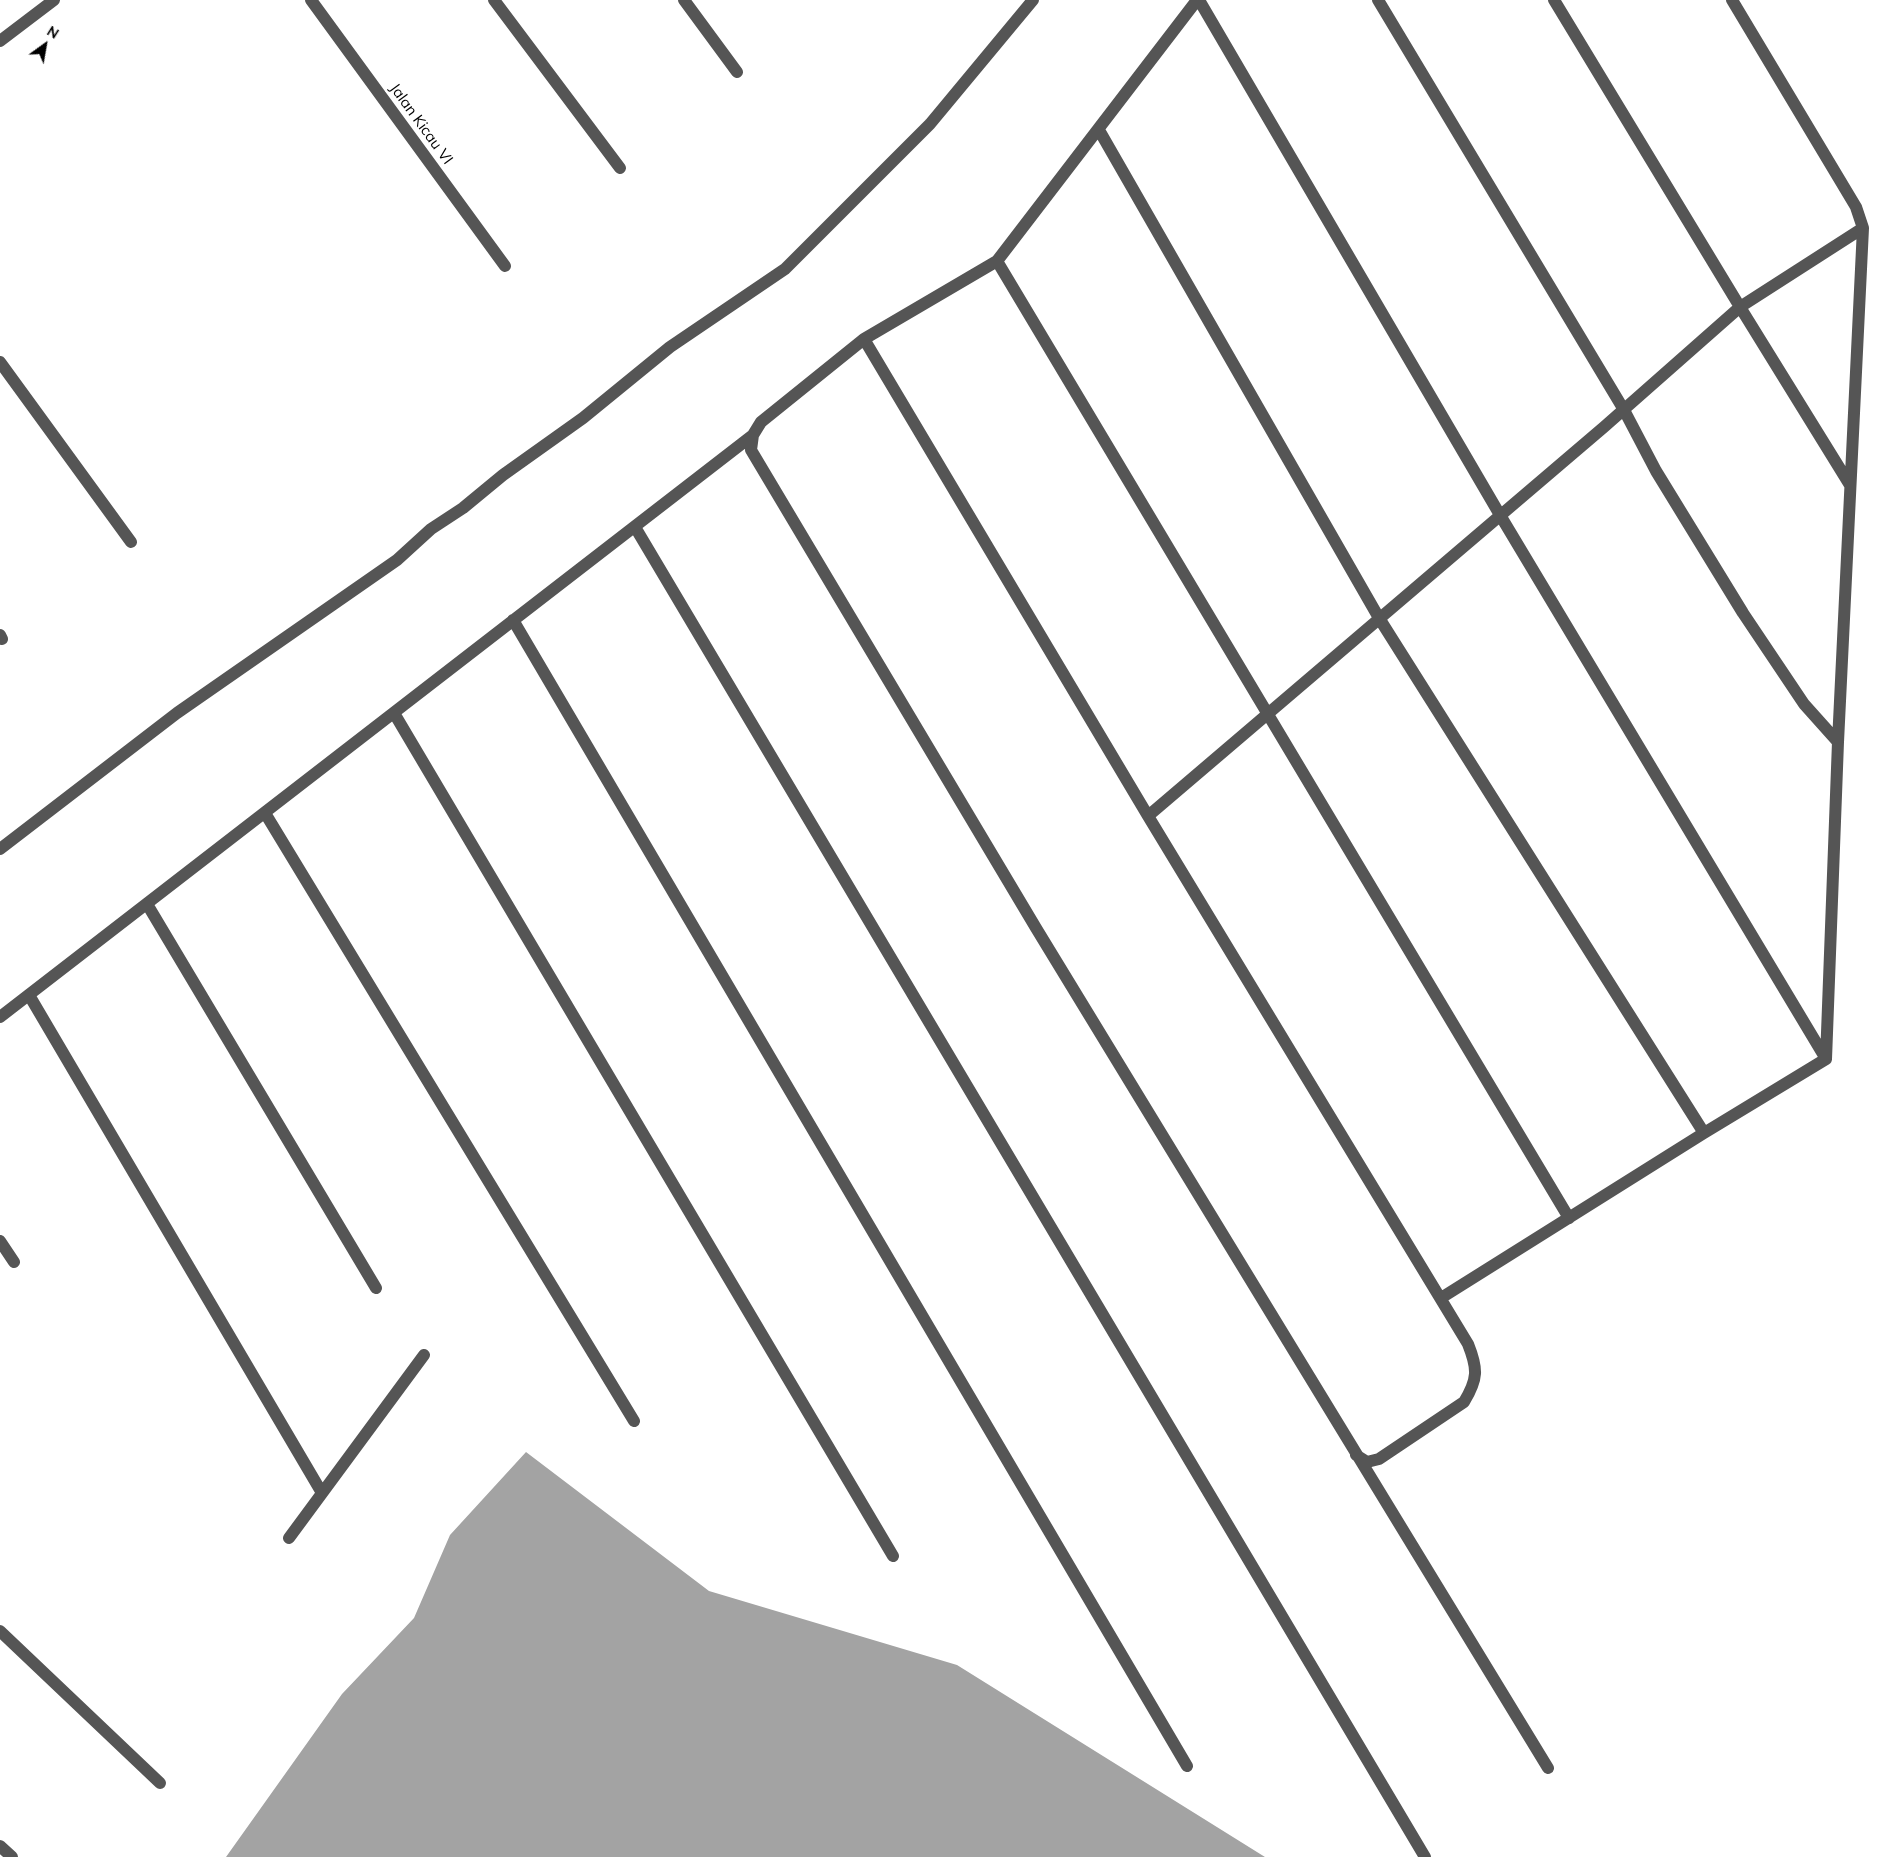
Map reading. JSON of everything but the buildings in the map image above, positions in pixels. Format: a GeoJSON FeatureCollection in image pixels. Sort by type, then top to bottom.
{"type":"FeatureCollection","features":[{"type":"Feature","properties":{"kind":"street"},"geometry":{"type":"LineString","coordinates":[[0,41],[54,0]]}},
{"type":"Feature","properties":{"kind":"street","name":"Jalan Kicau VI"},"geometry":{"type":"LineString","coordinates":[[311,0],[505,266]]}},
{"type":"Feature","properties":{"kind":"street"},"geometry":{"type":"LineString","coordinates":[[494,0],[620,168]]}},
{"type":"Feature","properties":{"kind":"street"},"geometry":{"type":"LineString","coordinates":[[684,0],[737,72]]}},
{"type":"Feature","properties":{"kind":"street"},"geometry":{"type":"LineString","coordinates":[[0,849],[177,713],[397,560],[431,529],[463,508],[503,475],[583,418],[670,347],[785,269],[930,124],[1033,0]]}},
{"type":"Feature","properties":{"kind":"street"},"geometry":{"type":"LineString","coordinates":[[0,1017],[753,435],[761,422],[864,339],[997,261],[1198,0],[1500,515],[1826,1059]]}},
{"type":"Feature","properties":{"kind":"street"},"geometry":{"type":"LineString","coordinates":[[1378,0],[1624,410],[1656,471],[1742,614],[1804,704],[1838,742]]}},
{"type":"Feature","properties":{"kind":"street"},"geometry":{"type":"LineString","coordinates":[[1554,0],[1850,485]]}},
{"type":"Feature","properties":{"kind":"street"},"geometry":{"type":"LineString","coordinates":[[1732,0],[1856,206],[1863,228],[1838,742],[1826,1059]]}},
{"type":"Feature","properties":{"kind":"street"},"geometry":{"type":"LineString","coordinates":[[1099,130],[1379,618],[1704,1133]]}},
{"type":"Feature","properties":{"kind":"street"},"geometry":{"type":"LineString","coordinates":[[1148,816],[1624,410],[1740,307],[1863,228]]}},
{"type":"Feature","properties":{"kind":"street"},"geometry":{"type":"LineString","coordinates":[[997,261],[1569,1218]]}},
{"type":"Feature","properties":{"kind":"street"},"geometry":{"type":"LineString","coordinates":[[864,339],[1148,816],[1468,1344],[1476,1372],[1473,1388],[1464,1402],[1379,1459],[1367,1462],[1356,1455]]}},
{"type":"Feature","properties":{"kind":"street"},"geometry":{"type":"LineString","coordinates":[[0,362],[131,542]]}},
{"type":"Feature","properties":{"kind":"street"},"geometry":{"type":"LineString","coordinates":[[753,435],[751,450],[1036,928],[1548,1768]]}},
{"type":"Feature","properties":{"kind":"street"},"geometry":{"type":"LineString","coordinates":[[635,526],[1425,1857]]}},
{"type":"Feature","properties":{"kind":"street"},"geometry":{"type":"LineString","coordinates":[[513,620],[1187,1766]]}},
{"type":"Feature","properties":{"kind":"street"},"geometry":{"type":"LineString","coordinates":[[394,713],[893,1556]]}},
{"type":"Feature","properties":{"kind":"street"},"geometry":{"type":"LineString","coordinates":[[265,813],[634,1421]]}},
{"type":"Feature","properties":{"kind":"street"},"geometry":{"type":"LineString","coordinates":[[147,904],[376,1288]]}},
{"type":"Feature","properties":{"kind":"street"},"geometry":{"type":"LineString","coordinates":[[29,995],[322,1493]]}},
{"type":"Feature","properties":{"kind":"street"},"geometry":{"type":"LineString","coordinates":[[1440,1298],[1826,1059]]}},
{"type":"Feature","properties":{"kind":"street"},"geometry":{"type":"LineString","coordinates":[[0,1241],[14,1262]]}},
{"type":"Feature","properties":{"kind":"street"},"geometry":{"type":"LineString","coordinates":[[289,1538],[424,1355]]}},
{"type":"Feature","properties":{"kind":"street"},"geometry":{"type":"LineString","coordinates":[[0,1631],[160,1783]]}},
{"type":"Feature","properties":{"kind":"street"},"geometry":{"type":"LineString","coordinates":[[0,1846],[12,1857]]}},
{"type":"Feature","properties":{"kind":"shaded area"},"geometry":{"type":"Polygon","coordinates":[[[526,1452],[709,1591],[957,1665],[1265,1857],[226,1857],[342,1694],[414,1618],[450,1535],[526,1452]]]}}]}
